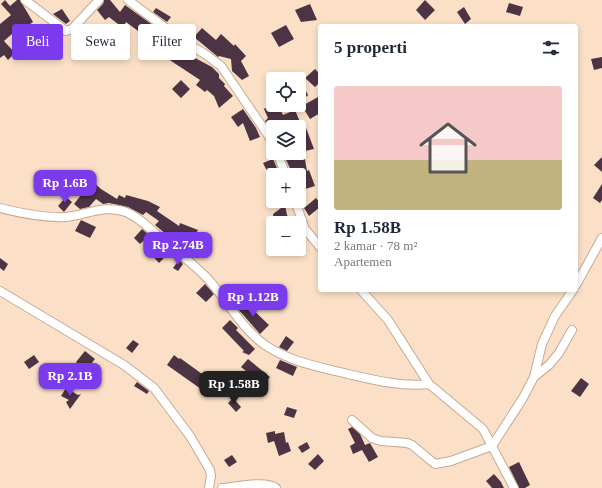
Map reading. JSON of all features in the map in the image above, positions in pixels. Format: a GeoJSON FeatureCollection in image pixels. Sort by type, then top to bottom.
{"type":"FeatureCollection","features":[{"type":"Feature","properties":{"kind":"street"},"geometry":{"type":"LineString","coordinates":[[25,0],[66,32],[72,29],[99,0]]}},
{"type":"Feature","properties":{"kind":"street"},"geometry":{"type":"LineString","coordinates":[[128,0],[183,41],[205,54],[221,66],[266,132]]}},
{"type":"Feature","properties":{"kind":"street"},"geometry":{"type":"LineString","coordinates":[[0,208],[35,215],[65,217],[105,210],[119,210],[126,212],[142,222],[169,246],[189,260],[208,278],[248,329],[259,340],[273,349],[301,362],[369,379],[409,385],[429,384]]}},
{"type":"Feature","properties":{"kind":"street"},"geometry":{"type":"LineString","coordinates":[[298,208],[308,235],[318,245]]}},
{"type":"Feature","properties":{"kind":"street"},"geometry":{"type":"LineString","coordinates":[[578,281],[602,238]]}},
{"type":"Feature","properties":{"kind":"street"},"geometry":{"type":"LineString","coordinates":[[0,291],[124,366],[154,388],[190,436],[210,470],[211,476],[209,488]]}},
{"type":"Feature","properties":{"kind":"street"},"geometry":{"type":"LineString","coordinates":[[363,292],[388,320],[429,384],[482,428],[514,488]]}},
{"type":"Feature","properties":{"kind":"street"},"geometry":{"type":"LineString","coordinates":[[352,420],[372,438],[381,441],[407,443],[412,445],[435,464],[451,461],[492,446],[523,398],[534,377],[542,344],[555,316],[571,292]]}},
{"type":"Feature","properties":{"kind":"street"},"geometry":{"type":"LineString","coordinates":[[534,377],[549,365],[559,353],[572,330]]}},
{"type":"Feature","properties":{"kind":"street"},"geometry":{"type":"LineString","coordinates":[[222,488],[264,484],[276,488]]}},
{"type":"Feature","properties":{"kind":"building"},"geometry":{"type":"Polygon","coordinates":[[[5,0],[10,6],[17,0],[20,0],[33,22],[30,24],[12,24],[12,34],[4,41],[12,50],[12,56],[8,60],[4,55],[0,58],[0,24],[11,15],[1,4],[5,0]]]}},
{"type":"Feature","properties":{"kind":"building"},"geometry":{"type":"Polygon","coordinates":[[[104,0],[110,0],[120,12],[125,5],[151,24],[138,24],[138,31],[126,22],[125,24],[118,24],[109,17],[105,20],[97,10],[103,4],[104,0]]]}},
{"type":"Feature","properties":{"kind":"building"},"geometry":{"type":"Polygon","coordinates":[[[425,0],[435,10],[425,20],[416,10],[425,0]]]}},
{"type":"Feature","properties":{"kind":"building"},"geometry":{"type":"Polygon","coordinates":[[[509,3],[523,7],[520,16],[506,12],[509,3]]]}},
{"type":"Feature","properties":{"kind":"building"},"geometry":{"type":"Polygon","coordinates":[[[310,4],[317,20],[301,22],[295,10],[310,4]]]}},
{"type":"Feature","properties":{"kind":"building"},"geometry":{"type":"Polygon","coordinates":[[[464,7],[471,19],[465,24],[457,12],[464,7]]]}},
{"type":"Feature","properties":{"kind":"building"},"geometry":{"type":"Polygon","coordinates":[[[156,8],[171,17],[167,22],[153,12],[156,8]]]}},
{"type":"Feature","properties":{"kind":"building"},"geometry":{"type":"Polygon","coordinates":[[[62,9],[70,21],[66,24],[53,14],[62,9]]]}},
{"type":"Feature","properties":{"kind":"building"},"geometry":{"type":"Polygon","coordinates":[[[286,25],[294,39],[279,47],[271,33],[286,25]]]}},
{"type":"Feature","properties":{"kind":"building"},"geometry":{"type":"Polygon","coordinates":[[[202,28],[216,40],[221,34],[234,46],[235,44],[246,56],[241,61],[249,76],[242,80],[232,71],[231,59],[218,57],[196,39],[196,35],[202,28]]]}},
{"type":"Feature","properties":{"kind":"building"},"geometry":{"type":"Polygon","coordinates":[[[602,57],[602,68],[594,70],[591,59],[602,57]]]}},
{"type":"Feature","properties":{"kind":"building"},"geometry":{"type":"Polygon","coordinates":[[[196,58],[212,67],[219,74],[219,78],[225,84],[224,86],[233,96],[219,108],[214,96],[207,90],[205,92],[196,85],[200,80],[170,60],[196,60],[196,58]]]}},
{"type":"Feature","properties":{"kind":"building"},"geometry":{"type":"Polygon","coordinates":[[[315,69],[318,72],[318,84],[315,87],[306,79],[306,77],[315,69]]]}},
{"type":"Feature","properties":{"kind":"building"},"geometry":{"type":"Polygon","coordinates":[[[181,80],[190,89],[181,98],[172,89],[181,80]]]}},
{"type":"Feature","properties":{"kind":"building"},"geometry":{"type":"Polygon","coordinates":[[[318,97],[318,114],[310,119],[306,112],[306,104],[318,97]]]}},
{"type":"Feature","properties":{"kind":"building"},"geometry":{"type":"Polygon","coordinates":[[[266,108],[266,112],[282,112],[283,115],[290,112],[296,112],[299,120],[266,120],[268,118],[264,109],[266,108]]]}},
{"type":"Feature","properties":{"kind":"building"},"geometry":{"type":"Polygon","coordinates":[[[243,109],[256,128],[260,137],[250,141],[243,123],[238,127],[231,117],[243,109]]]}},
{"type":"Feature","properties":{"kind":"building"},"geometry":{"type":"Polygon","coordinates":[[[306,128],[314,149],[306,151],[306,128]]]}},
{"type":"Feature","properties":{"kind":"building"},"geometry":{"type":"Polygon","coordinates":[[[602,157],[602,172],[594,165],[602,157]]]}},
{"type":"Feature","properties":{"kind":"building"},"geometry":{"type":"Polygon","coordinates":[[[273,160],[277,168],[266,169],[263,163],[273,160]]]}},
{"type":"Feature","properties":{"kind":"building"},"geometry":{"type":"Polygon","coordinates":[[[286,160],[305,160],[307,171],[309,170],[315,186],[306,189],[306,168],[290,168],[286,160]]]}},
{"type":"Feature","properties":{"kind":"building"},"geometry":{"type":"Polygon","coordinates":[[[92,181],[101,189],[117,199],[119,195],[125,198],[126,195],[148,201],[160,207],[157,211],[179,226],[180,223],[198,230],[185,249],[155,225],[159,221],[146,212],[143,215],[128,207],[109,203],[103,204],[96,199],[89,207],[80,209],[74,204],[92,181]]]}},
{"type":"Feature","properties":{"kind":"building"},"geometry":{"type":"Polygon","coordinates":[[[602,184],[602,200],[600,203],[593,198],[602,184]]]}},
{"type":"Feature","properties":{"kind":"building"},"geometry":{"type":"Polygon","coordinates":[[[66,197],[72,202],[64,212],[58,206],[66,197]]]}},
{"type":"Feature","properties":{"kind":"building"},"geometry":{"type":"Polygon","coordinates":[[[316,198],[318,200],[318,209],[309,216],[304,208],[306,208],[316,198]]]}},
{"type":"Feature","properties":{"kind":"building"},"geometry":{"type":"Polygon","coordinates":[[[281,208],[286,208],[288,216],[273,216],[273,214],[281,208]]]}},
{"type":"Feature","properties":{"kind":"building"},"geometry":{"type":"Polygon","coordinates":[[[81,220],[96,227],[90,238],[75,231],[81,220]]]}},
{"type":"Feature","properties":{"kind":"building"},"geometry":{"type":"Polygon","coordinates":[[[142,229],[149,235],[140,244],[134,238],[142,229]]]}},
{"type":"Feature","properties":{"kind":"building"},"geometry":{"type":"Polygon","coordinates":[[[157,244],[167,255],[159,263],[149,252],[157,244]]]}},
{"type":"Feature","properties":{"kind":"building"},"geometry":{"type":"Polygon","coordinates":[[[0,258],[8,264],[4,271],[0,268],[0,258]]]}},
{"type":"Feature","properties":{"kind":"building"},"geometry":{"type":"Polygon","coordinates":[[[179,260],[183,264],[178,271],[173,268],[179,260]]]}},
{"type":"Feature","properties":{"kind":"building"},"geometry":{"type":"Polygon","coordinates":[[[205,284],[214,294],[206,302],[196,293],[205,284]]]}},
{"type":"Feature","properties":{"kind":"building"},"geometry":{"type":"Polygon","coordinates":[[[245,302],[269,325],[260,334],[238,309],[245,302]]]}},
{"type":"Feature","properties":{"kind":"building"},"geometry":{"type":"Polygon","coordinates":[[[230,320],[238,328],[236,330],[255,349],[249,355],[242,352],[244,351],[222,328],[230,320]]]}},
{"type":"Feature","properties":{"kind":"building"},"geometry":{"type":"Polygon","coordinates":[[[286,336],[294,342],[287,351],[279,347],[286,336]]]}},
{"type":"Feature","properties":{"kind":"building"},"geometry":{"type":"Polygon","coordinates":[[[133,340],[139,344],[132,353],[126,348],[133,340]]]}},
{"type":"Feature","properties":{"kind":"building"},"geometry":{"type":"Polygon","coordinates":[[[85,351],[95,359],[86,370],[76,362],[85,351]]]}},
{"type":"Feature","properties":{"kind":"building"},"geometry":{"type":"Polygon","coordinates":[[[34,355],[39,362],[29,369],[24,362],[34,355]]]}},
{"type":"Feature","properties":{"kind":"building"},"geometry":{"type":"Polygon","coordinates":[[[174,355],[209,379],[201,389],[167,365],[174,355]]]}},
{"type":"Feature","properties":{"kind":"building"},"geometry":{"type":"Polygon","coordinates":[[[248,359],[270,377],[263,385],[241,367],[248,359]]]}},
{"type":"Feature","properties":{"kind":"building"},"geometry":{"type":"Polygon","coordinates":[[[280,360],[297,367],[293,376],[276,368],[280,360]]]}},
{"type":"Feature","properties":{"kind":"building"},"geometry":{"type":"Polygon","coordinates":[[[581,378],[589,384],[580,397],[571,391],[581,378]]]}},
{"type":"Feature","properties":{"kind":"building"},"geometry":{"type":"Polygon","coordinates":[[[137,382],[149,391],[147,394],[134,386],[137,382]]]}},
{"type":"Feature","properties":{"kind":"building"},"geometry":{"type":"Polygon","coordinates":[[[66,388],[78,395],[81,394],[70,409],[66,402],[69,400],[61,396],[66,388]]]}},
{"type":"Feature","properties":{"kind":"building"},"geometry":{"type":"Polygon","coordinates":[[[233,398],[241,407],[236,412],[228,403],[233,398]]]}},
{"type":"Feature","properties":{"kind":"building"},"geometry":{"type":"Polygon","coordinates":[[[287,407],[297,410],[294,418],[284,415],[287,407]]]}},
{"type":"Feature","properties":{"kind":"building"},"geometry":{"type":"Polygon","coordinates":[[[352,427],[360,434],[365,445],[370,443],[378,457],[369,462],[362,450],[353,454],[350,446],[355,443],[348,429],[352,427]]]}},
{"type":"Feature","properties":{"kind":"building"},"geometry":{"type":"Polygon","coordinates":[[[275,431],[275,434],[284,432],[286,443],[288,442],[291,451],[279,456],[274,441],[268,443],[266,433],[275,431]]]}},
{"type":"Feature","properties":{"kind":"building"},"geometry":{"type":"Polygon","coordinates":[[[307,442],[310,448],[302,453],[298,447],[307,442]]]}},
{"type":"Feature","properties":{"kind":"building"},"geometry":{"type":"Polygon","coordinates":[[[318,454],[324,461],[315,470],[308,464],[318,454]]]}},
{"type":"Feature","properties":{"kind":"building"},"geometry":{"type":"Polygon","coordinates":[[[232,455],[237,462],[229,467],[224,460],[232,455]]]}},
{"type":"Feature","properties":{"kind":"building"},"geometry":{"type":"Polygon","coordinates":[[[519,462],[530,485],[525,488],[519,488],[509,467],[519,462]]]}},
{"type":"Feature","properties":{"kind":"building"},"geometry":{"type":"Polygon","coordinates":[[[494,474],[504,488],[492,488],[486,481],[494,474]]]}}]}
